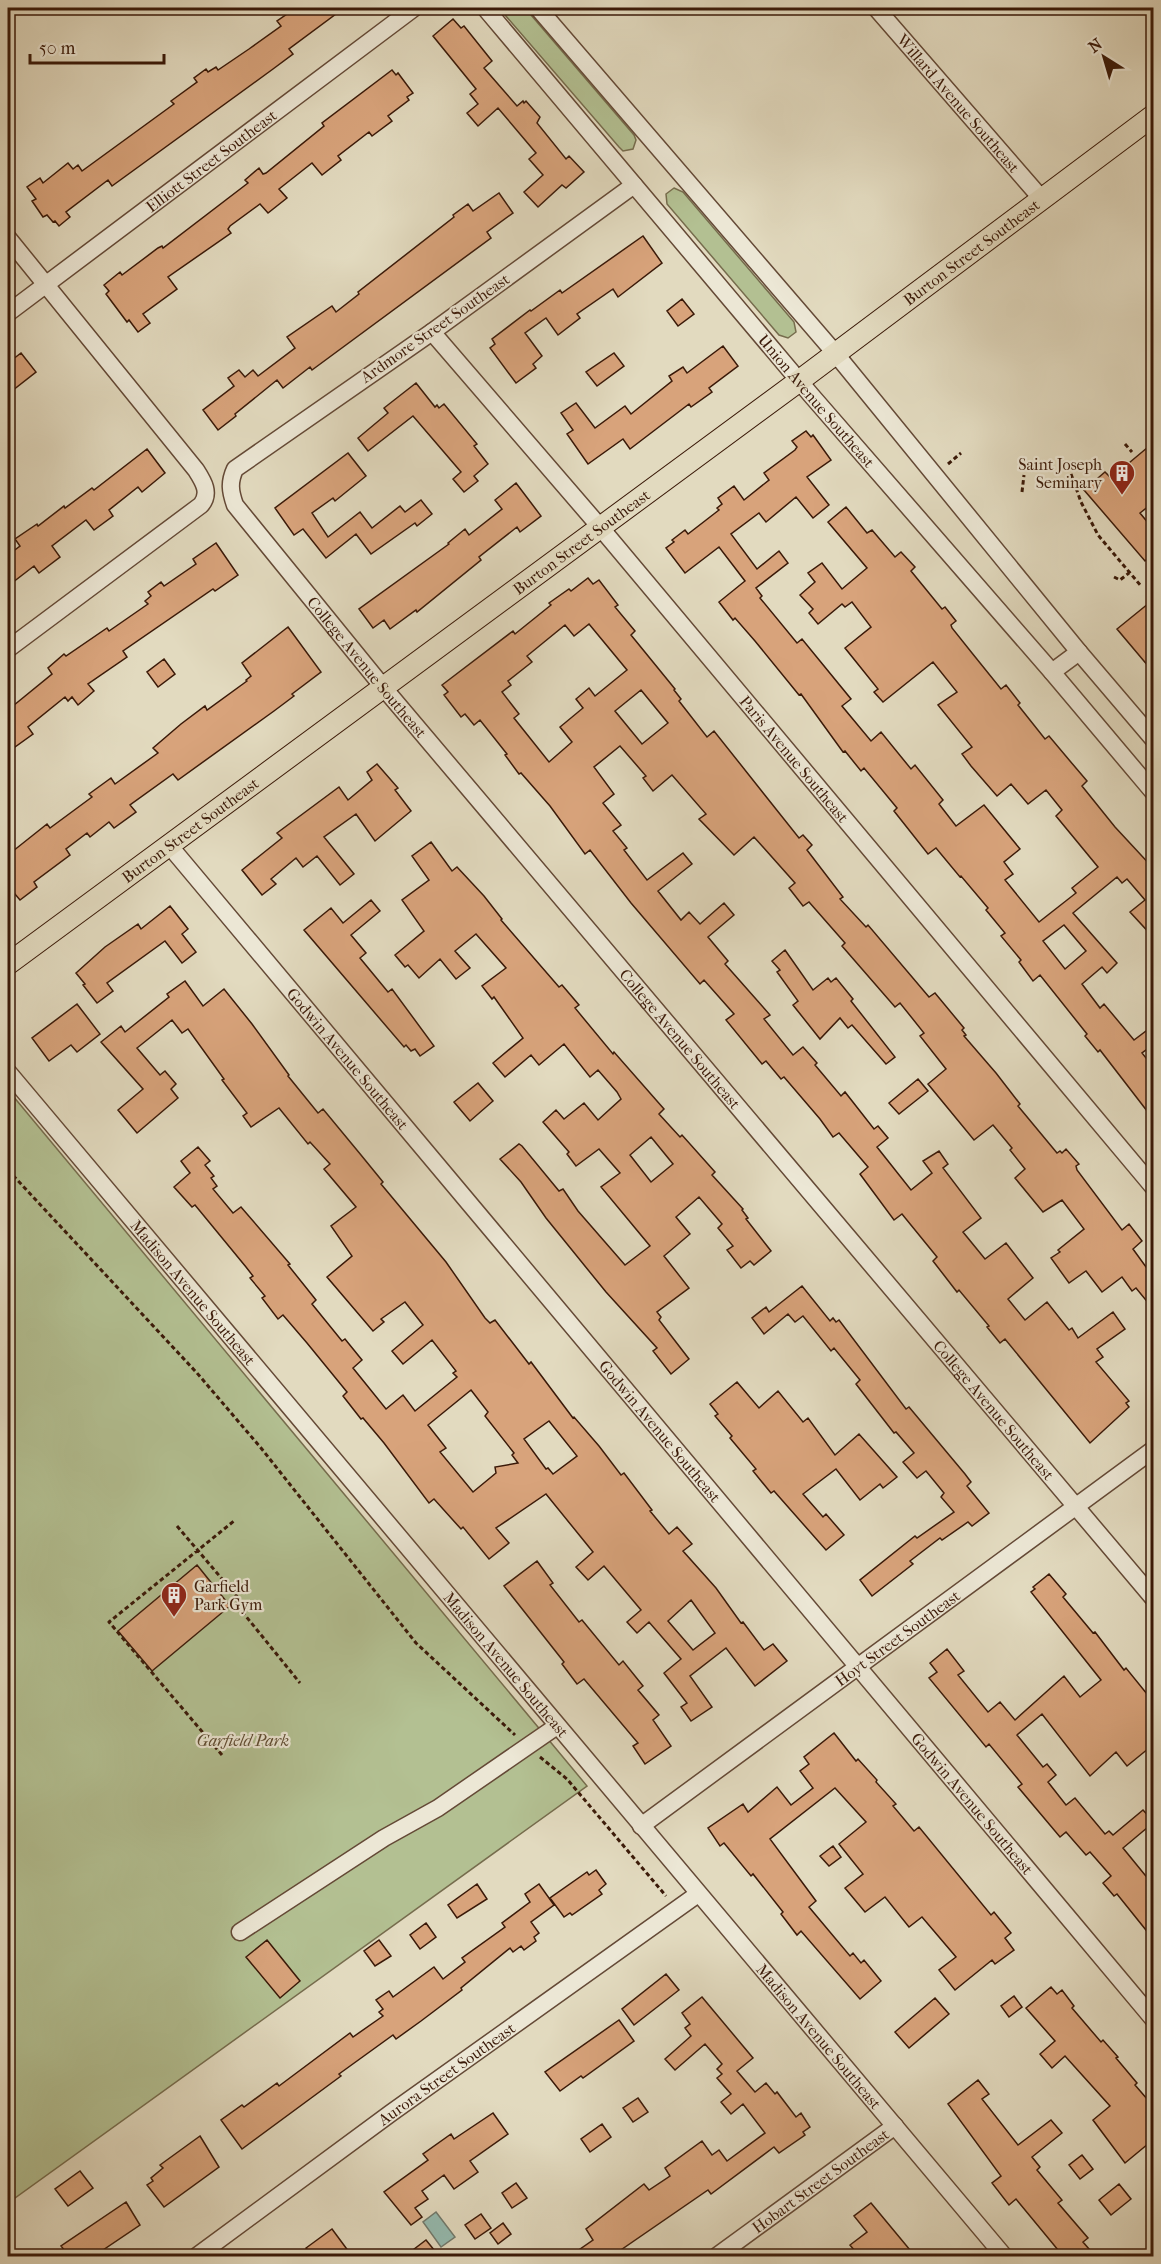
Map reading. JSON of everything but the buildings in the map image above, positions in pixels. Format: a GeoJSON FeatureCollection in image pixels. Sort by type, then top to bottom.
{"type":"FeatureCollection","features":[{"type":"Feature","properties":{"kind":"main road","name":"Burton Street Southeast"},"geometry":{"type":"LineString","coordinates":[[8,964],[799,381],[1154,115]]}},
{"type":"Feature","properties":{"kind":"street","name":"Elliott Street Southeast"},"geometry":{"type":"LineString","coordinates":[[8,313],[414,8]]}},
{"type":"Feature","properties":{"kind":"street","name":"Union Avenue Southeast"},"geometry":{"type":"LineString","coordinates":[[484,8],[799,381],[1154,793]]}},
{"type":"Feature","properties":{"kind":"street"},"geometry":{"type":"LineString","coordinates":[[538,8],[835,353],[1079,652],[1154,740]]}},
{"type":"Feature","properties":{"kind":"street","name":"Willard Avenue Southeast"},"geometry":{"type":"LineString","coordinates":[[876,8],[1041,198]]}},
{"type":"Feature","properties":{"kind":"street","name":"Ardmore Street Southeast"},"geometry":{"type":"LineString","coordinates":[[235,469],[432,332],[634,185]]}},
{"type":"Feature","properties":{"kind":"street"},"geometry":{"type":"LineString","coordinates":[[8,238],[200,476],[206,494],[201,505],[8,649]]}},
{"type":"Feature","properties":{"kind":"street","name":"Paris Avenue Southeast"},"geometry":{"type":"LineString","coordinates":[[432,332],[600,527],[1154,1188]]}},
{"type":"Feature","properties":{"kind":"street","name":"College Avenue Southeast"},"geometry":{"type":"LineString","coordinates":[[235,469],[230,479],[235,505],[383,687],[1154,1599]]}},
{"type":"Feature","properties":{"kind":"street"},"geometry":{"type":"LineString","coordinates":[[1052,672],[1079,652]]}},
{"type":"Feature","properties":{"kind":"street","name":"Godwin Avenue Southeast"},"geometry":{"type":"LineString","coordinates":[[168,844],[1154,2020]]}},
{"type":"Feature","properties":{"kind":"street","name":"Madison Avenue Southeast"},"geometry":{"type":"LineString","coordinates":[[8,1072],[1004,2256]]}},
{"type":"Feature","properties":{"kind":"street","name":"Hoyt Street Southeast"},"geometry":{"type":"LineString","coordinates":[[641,1826],[1154,1449]]}},
{"type":"Feature","properties":{"kind":"street"},"geometry":{"type":"LineString","coordinates":[[240,1932],[384,1839],[438,1808],[557,1726]]}},
{"type":"Feature","properties":{"kind":"street","name":"Aurora Street Southeast"},"geometry":{"type":"LineString","coordinates":[[197,2256],[391,2113],[698,1894]]}},
{"type":"Feature","properties":{"kind":"street","name":"Hobart Street Southeast"},"geometry":{"type":"LineString","coordinates":[[717,2256],[895,2126]]}},
{"type":"Feature","properties":{"kind":"path"},"geometry":{"type":"LineString","coordinates":[[1125,444],[1132,452]]}},
{"type":"Feature","properties":{"kind":"path"},"geometry":{"type":"LineString","coordinates":[[948,464],[961,453]]}},
{"type":"Feature","properties":{"kind":"path"},"geometry":{"type":"LineString","coordinates":[[1071,474],[1081,502],[1098,536],[1141,586]]}},
{"type":"Feature","properties":{"kind":"path"},"geometry":{"type":"LineString","coordinates":[[1022,492],[1024,475]]}},
{"type":"Feature","properties":{"kind":"path"},"geometry":{"type":"LineString","coordinates":[[1114,577],[1120,580],[1129,573]]}},
{"type":"Feature","properties":{"kind":"path"},"geometry":{"type":"LineString","coordinates":[[8,1170],[197,1373],[261,1448],[416,1643],[527,1746],[567,1779],[667,1898]]}},
{"type":"Feature","properties":{"kind":"path"},"geometry":{"type":"LineString","coordinates":[[222,1755],[109,1622],[234,1521]]}},
{"type":"Feature","properties":{"kind":"path"},"geometry":{"type":"LineString","coordinates":[[177,1526],[240,1600],[236,1604],[300,1683]]}},
{"type":"Feature","properties":{"kind":"green space"},"geometry":{"type":"Polygon","coordinates":[[[499,8],[525,8],[634,135],[636,140],[633,149],[623,151],[619,147],[499,8]]]}},
{"type":"Feature","properties":{"kind":"green space"},"geometry":{"type":"Polygon","coordinates":[[[674,188],[683,192],[794,322],[796,332],[788,338],[779,335],[667,204],[666,194],[674,188]]]}},
{"type":"Feature","properties":{"kind":"green space","name":"Garfield Park"},"geometry":{"type":"Polygon","coordinates":[[[8,1090],[587,1786],[8,2203],[8,1090]]]}},
{"type":"Feature","properties":{"kind":"water"},"geometry":{"type":"Polygon","coordinates":[[[436,2212],[455,2237],[441,2247],[423,2222],[436,2212]]]}},
{"type":"Feature","properties":{"kind":"place","name":"Saint Joseph Seminary"},"geometry":{"type":"Point","coordinates":[1122,496]}},
{"type":"Feature","properties":{"kind":"place","name":"Garfield Park Gym"},"geometry":{"type":"Point","coordinates":[174,1618]}}]}
